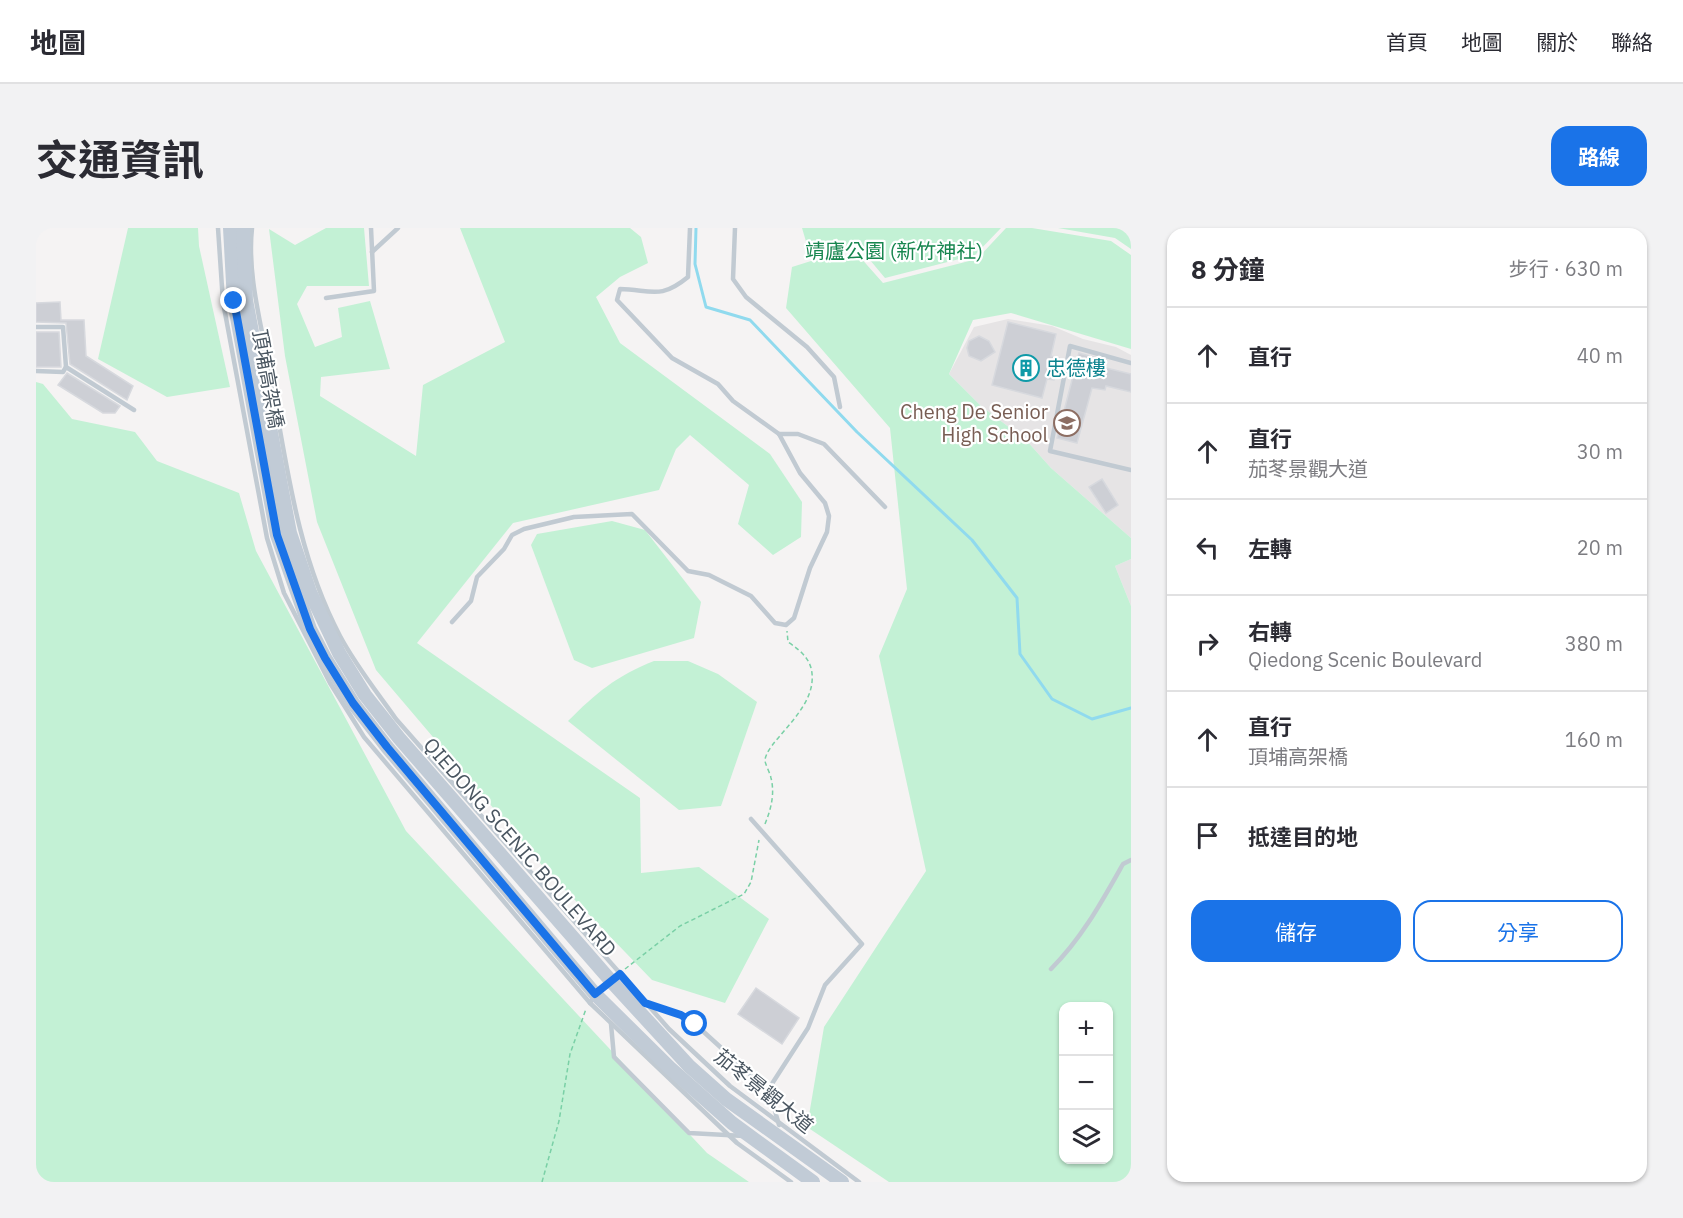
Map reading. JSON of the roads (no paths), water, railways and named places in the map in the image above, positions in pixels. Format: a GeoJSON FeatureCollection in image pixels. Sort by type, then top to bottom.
{"type":"FeatureCollection","features":[{"type":"Feature","properties":{"kind":"street","name":"頂埔高架橋"},"geometry":{"type":"LineString","coordinates":[[230,228],[234,301],[283,534]]}},
{"type":"Feature","properties":{"kind":"street","name":"頂埔高架橋"},"geometry":{"type":"LineString","coordinates":[[243,228],[246,300],[283,534]]}},
{"type":"Feature","properties":{"kind":"street","name":"QIEDONG SCENIC BOULEVARD"},"geometry":{"type":"LineString","coordinates":[[283,534],[323,623],[365,695],[407,747],[615,977],[690,1066],[726,1099],[852,1181]]}},
{"type":"Feature","properties":{"kind":"street","name":"QIEDONG SCENIC BOULEVARD"},"geometry":{"type":"LineString","coordinates":[[283,534],[310,629],[353,703],[592,999],[749,1136],[813,1182]]}},
{"type":"Feature","properties":{"kind":"lane","name":"頂埔高架橋"},"geometry":{"type":"LineString","coordinates":[[219,228],[223,303],[283,534]]}},
{"type":"Feature","properties":{"kind":"lane","name":"頂埔高架橋"},"geometry":{"type":"LineString","coordinates":[[252,228],[256,298],[283,534]]}},
{"type":"Feature","properties":{"kind":"lane"},"geometry":{"type":"LineString","coordinates":[[326,298],[374,291],[371,228]]}},
{"type":"Feature","properties":{"kind":"lane"},"geometry":{"type":"LineString","coordinates":[[372,252],[398,228]]}},
{"type":"Feature","properties":{"kind":"lane"},"geometry":{"type":"LineString","coordinates":[[452,622],[471,601],[477,577],[504,549],[512,535],[524,529],[574,517],[621,513],[632,514],[688,571],[709,575],[751,596],[775,622],[786,625],[794,618],[810,568],[827,532],[830,516],[825,503],[800,473],[778,434],[732,401],[717,384],[672,358],[617,300],[620,289],[655,293],[673,289],[688,277],[690,228]]}},
{"type":"Feature","properties":{"kind":"lane"},"geometry":{"type":"LineString","coordinates":[[735,228],[733,279],[746,297],[807,347],[834,376],[840,407]]}},
{"type":"Feature","properties":{"kind":"lane"},"geometry":{"type":"LineString","coordinates":[[36,327],[63,327],[66,367],[63,372],[36,371]]}},
{"type":"Feature","properties":{"kind":"lane"},"geometry":{"type":"LineString","coordinates":[[1131,363],[1070,346],[1050,451],[1131,470]]}},
{"type":"Feature","properties":{"kind":"lane"},"geometry":{"type":"LineString","coordinates":[[66,367],[134,410]]}},
{"type":"Feature","properties":{"kind":"lane"},"geometry":{"type":"LineString","coordinates":[[778,434],[798,434],[824,444],[885,507]]}},
{"type":"Feature","properties":{"kind":"lane"},"geometry":{"type":"LineString","coordinates":[[751,819],[862,944],[825,985],[808,1028],[766,1093]]}},
{"type":"Feature","properties":{"kind":"lane"},"geometry":{"type":"LineString","coordinates":[[1051,969],[1074,946],[1090,923],[1123,864],[1131,860]]}},
{"type":"Feature","properties":{"kind":"lane"},"geometry":{"type":"LineString","coordinates":[[615,977],[592,999],[611,1024],[730,1136],[791,1182]]}},
{"type":"Feature","properties":{"kind":"lane","name":"茄苳景觀大道"},"geometry":{"type":"LineString","coordinates":[[615,977],[730,1086],[852,1181]]}},
{"type":"Feature","properties":{"kind":"lane"},"geometry":{"type":"LineString","coordinates":[[645,1003],[681,1015],[695,1024],[761,1084],[779,1125]]}},
{"type":"Feature","properties":{"kind":"lane"},"geometry":{"type":"LineString","coordinates":[[611,1024],[614,1057],[689,1133],[749,1136]]}},
{"type":"Feature","properties":{"kind":"waterway"},"geometry":{"type":"LineString","coordinates":[[696,228],[695,264],[706,307],[750,320],[857,432],[972,540],[1017,598],[1020,654],[1052,699],[1092,719],[1131,708]]}},
{"type":"Feature","properties":{"kind":"place","name":"忠德樓"},"geometry":{"type":"Point","coordinates":[1026,368]}},
{"type":"Feature","properties":{"kind":"place","name":"Cheng De Senior High School"},"geometry":{"type":"Point","coordinates":[1067,423]}},
{"type":"Feature","properties":{"kind":"park label","name":"靖廬公園 (新竹神社)"},"geometry":{"type":"Point","coordinates":[894,251]}}]}
